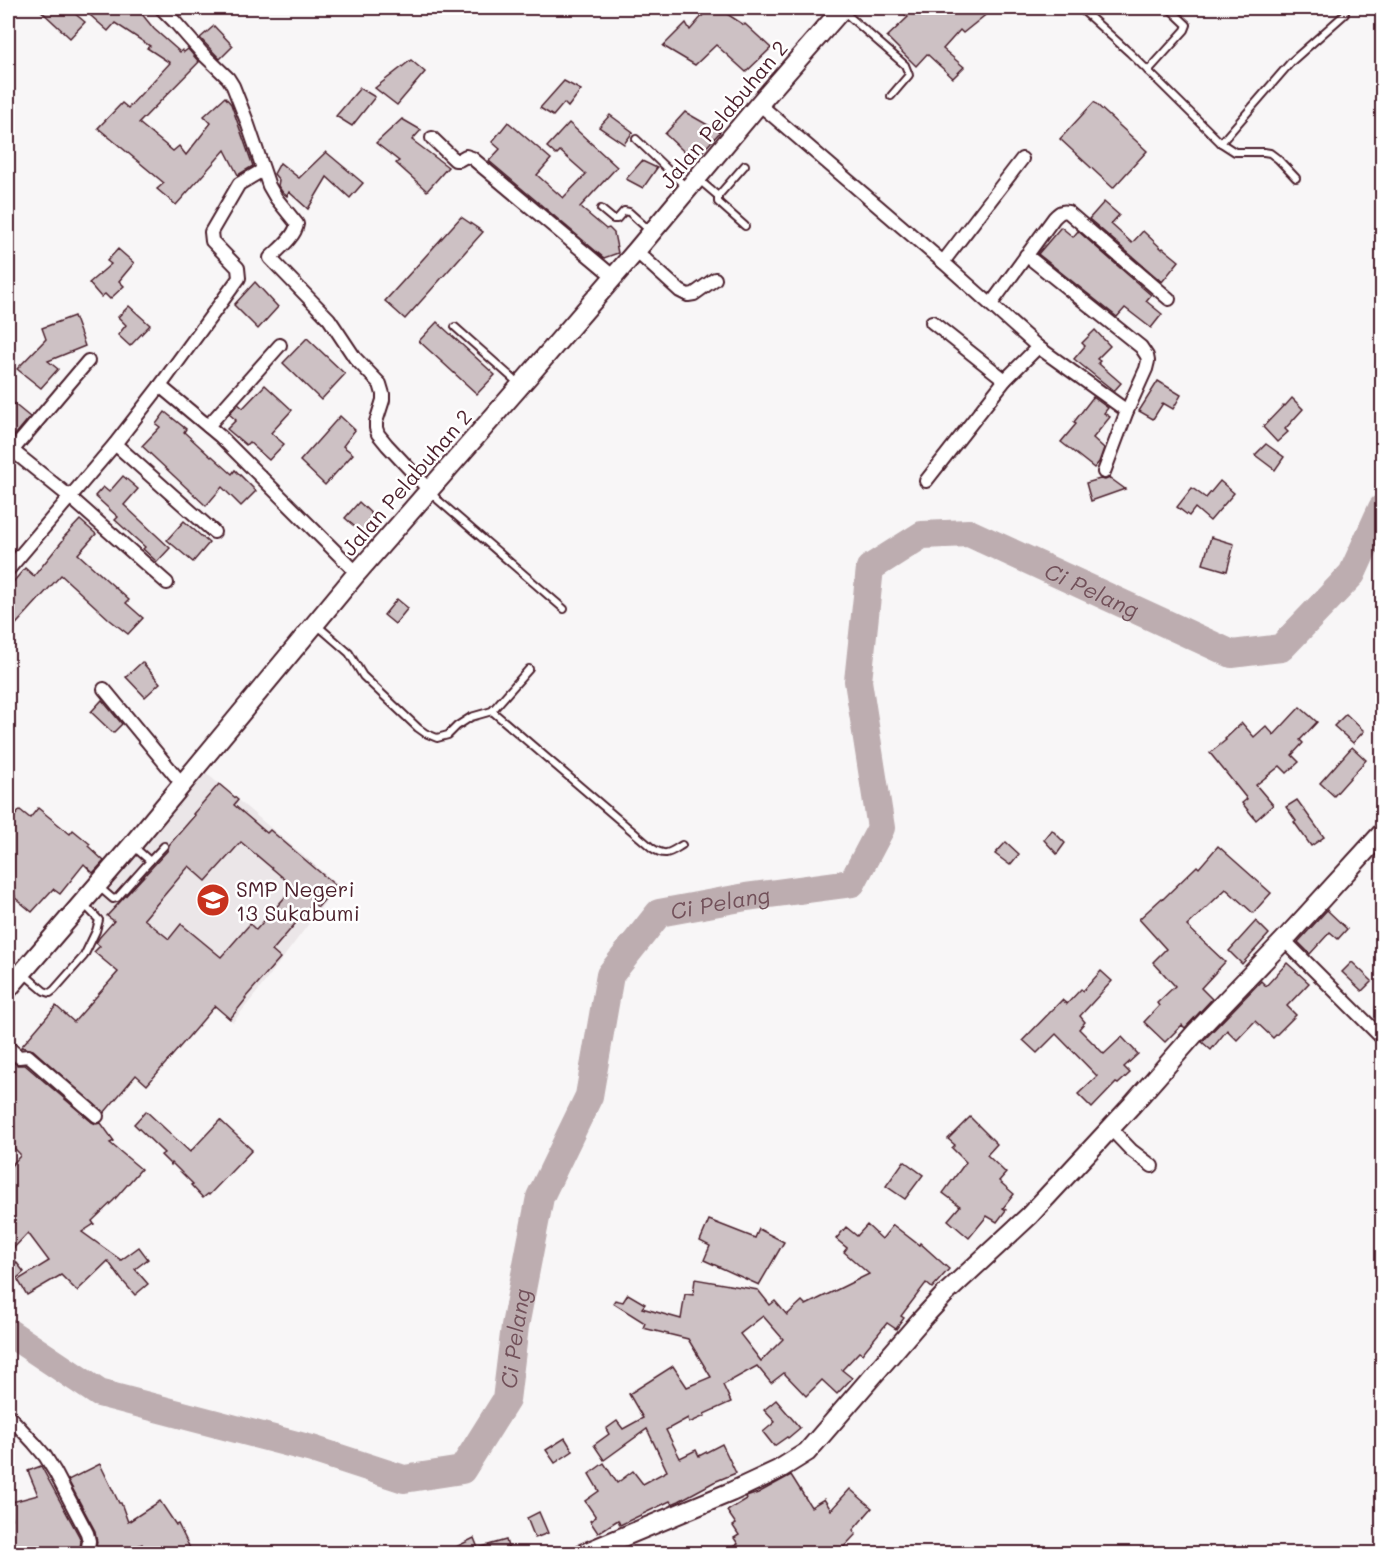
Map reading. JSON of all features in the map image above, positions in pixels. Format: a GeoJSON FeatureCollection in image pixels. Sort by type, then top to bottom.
{"type":"FeatureCollection","features":[{"type":"Feature","properties":{"kind":"main road","name":"Jalan Pelabuhan 2"},"geometry":{"type":"LineString","coordinates":[[8,989],[183,785],[314,623],[843,9]]}},
{"type":"Feature","properties":{"kind":"main road"},"geometry":{"type":"LineString","coordinates":[[582,1554],[731,1492],[786,1466],[807,1452],[944,1295],[1029,1216],[1196,1032],[1383,832]]}},
{"type":"Feature","properties":{"kind":"street"},"geometry":{"type":"LineString","coordinates":[[160,8],[228,78],[233,86],[269,186],[297,224],[292,236],[270,258],[329,319],[355,358],[380,384],[383,400],[376,422],[378,434],[429,490]]}},
{"type":"Feature","properties":{"kind":"street"},"geometry":{"type":"LineString","coordinates":[[759,104],[944,262],[1038,347],[1127,411]]}},
{"type":"Feature","properties":{"kind":"street"},"geometry":{"type":"LineString","coordinates":[[432,138],[455,160],[466,156],[472,159],[614,277]]}},
{"type":"Feature","properties":{"kind":"street"},"geometry":{"type":"LineString","coordinates":[[944,262],[1022,159]]}},
{"type":"Feature","properties":{"kind":"street"},"geometry":{"type":"LineString","coordinates":[[8,570],[115,444],[239,278],[238,268],[212,241],[211,232],[239,184],[263,170]]}},
{"type":"Feature","properties":{"kind":"street"},"geometry":{"type":"LineString","coordinates":[[991,304],[1054,218],[1065,211],[1169,299]]}},
{"type":"Feature","properties":{"kind":"street"},"geometry":{"type":"LineString","coordinates":[[636,251],[688,296],[715,279]]}},
{"type":"Feature","properties":{"kind":"street"},"geometry":{"type":"LineString","coordinates":[[1026,255],[1145,351],[1148,361],[1146,369],[1104,472]]}},
{"type":"Feature","properties":{"kind":"street"},"geometry":{"type":"LineString","coordinates":[[932,322],[1005,380]]}},
{"type":"Feature","properties":{"kind":"street"},"geometry":{"type":"LineString","coordinates":[[208,426],[280,345]]}},
{"type":"Feature","properties":{"kind":"street"},"geometry":{"type":"LineString","coordinates":[[926,481],[1005,380],[1038,347]]}},
{"type":"Feature","properties":{"kind":"street"},"geometry":{"type":"LineString","coordinates":[[88,361],[10,449],[70,497],[167,583]]}},
{"type":"Feature","properties":{"kind":"street"},"geometry":{"type":"LineString","coordinates":[[160,386],[208,426],[357,573]]}},
{"type":"Feature","properties":{"kind":"street"},"geometry":{"type":"LineString","coordinates":[[115,444],[214,532]]}},
{"type":"Feature","properties":{"kind":"street"},"geometry":{"type":"LineString","coordinates":[[104,689],[183,785]]}},
{"type":"Feature","properties":{"kind":"street"},"geometry":{"type":"LineString","coordinates":[[1284,940],[1383,1038]]}},
{"type":"Feature","properties":{"kind":"street"},"geometry":{"type":"LineString","coordinates":[[8,1047],[19,1057],[28,1056],[97,1116]]}},
{"type":"Feature","properties":{"kind":"street"},"geometry":{"type":"LineString","coordinates":[[1110,1128],[1131,1150],[1152,1166]]}},
{"type":"Feature","properties":{"kind":"street"},"geometry":{"type":"LineString","coordinates":[[8,1415],[34,1443],[55,1472],[87,1533],[89,1541],[87,1554]]}},
{"type":"Feature","properties":{"kind":"lane"},"geometry":{"type":"LineString","coordinates":[[1080,8],[1221,143],[1235,152],[1270,153],[1296,178]]}},
{"type":"Feature","properties":{"kind":"lane"},"geometry":{"type":"LineString","coordinates":[[1148,71],[1187,25],[1169,8]]}},
{"type":"Feature","properties":{"kind":"lane"},"geometry":{"type":"LineString","coordinates":[[843,9],[905,65],[909,75],[891,96]]}},
{"type":"Feature","properties":{"kind":"lane"},"geometry":{"type":"LineString","coordinates":[[1221,143],[1291,62],[1345,14]]}},
{"type":"Feature","properties":{"kind":"lane"},"geometry":{"type":"LineString","coordinates":[[636,138],[693,184],[718,196]]}},
{"type":"Feature","properties":{"kind":"lane"},"geometry":{"type":"LineString","coordinates":[[745,165],[718,196],[718,202],[745,226]]}},
{"type":"Feature","properties":{"kind":"lane"},"geometry":{"type":"LineString","coordinates":[[601,209],[613,219],[617,219],[624,211],[629,212],[652,232]]}},
{"type":"Feature","properties":{"kind":"lane"},"geometry":{"type":"LineString","coordinates":[[455,327],[520,386]]}},
{"type":"Feature","properties":{"kind":"lane"},"geometry":{"type":"LineString","coordinates":[[429,490],[564,609]]}},
{"type":"Feature","properties":{"kind":"lane"},"geometry":{"type":"LineString","coordinates":[[314,623],[349,653],[363,676],[418,728],[437,738],[448,735],[471,717],[492,711],[529,669]]}},
{"type":"Feature","properties":{"kind":"lane"},"geometry":{"type":"LineString","coordinates":[[492,711],[652,848],[660,853],[669,854],[682,845]]}},
{"type":"Feature","properties":{"kind":"lane"},"geometry":{"type":"LineString","coordinates":[[132,845],[150,861]]}},
{"type":"Feature","properties":{"kind":"lane"},"geometry":{"type":"LineString","coordinates":[[98,885],[112,898],[117,898],[164,846]]}},
{"type":"Feature","properties":{"kind":"lane"},"geometry":{"type":"LineString","coordinates":[[22,973],[44,991],[50,993],[84,956],[99,920],[82,903]]}},
{"type":"Feature","properties":{"kind":"shaded area","name":"SMP Negeri 13 Sukabumi"},"geometry":{"type":"Polygon","coordinates":[[[206,773],[338,885],[233,1022],[93,907],[206,773]]]}},
{"type":"Feature","properties":{"kind":"building"},"geometry":{"type":"Polygon","coordinates":[[[38,8],[68,8],[85,22],[70,38],[38,8]]]}},
{"type":"Feature","properties":{"kind":"building"},"geometry":{"type":"Polygon","coordinates":[[[82,8],[137,8],[154,29],[180,52],[188,49],[199,62],[139,123],[173,151],[179,146],[186,155],[211,123],[204,116],[225,97],[231,104],[253,166],[238,175],[225,150],[176,205],[157,189],[164,183],[98,128],[122,103],[128,108],[170,63],[147,48],[150,46],[115,23],[108,31],[82,8]]]}},
{"type":"Feature","properties":{"kind":"building"},"geometry":{"type":"Polygon","coordinates":[[[709,8],[718,8],[745,24],[771,48],[746,72],[716,45],[695,65],[663,46],[686,23],[690,30],[709,8]]]}},
{"type":"Feature","properties":{"kind":"building"},"geometry":{"type":"Polygon","coordinates":[[[896,8],[994,8],[963,33],[960,30],[943,49],[964,67],[953,78],[927,54],[916,66],[887,37],[908,17],[896,8]]]}},
{"type":"Feature","properties":{"kind":"building"},"geometry":{"type":"Polygon","coordinates":[[[214,26],[233,46],[220,59],[200,38],[214,26]]]}},
{"type":"Feature","properties":{"kind":"building"},"geometry":{"type":"Polygon","coordinates":[[[411,60],[425,72],[397,105],[375,88],[411,60]]]}},
{"type":"Feature","properties":{"kind":"building"},"geometry":{"type":"Polygon","coordinates":[[[564,81],[581,90],[568,107],[564,103],[553,116],[540,108],[564,81]]]}},
{"type":"Feature","properties":{"kind":"building"},"geometry":{"type":"Polygon","coordinates":[[[360,88],[375,97],[352,126],[336,116],[360,88]]]}},
{"type":"Feature","properties":{"kind":"building"},"geometry":{"type":"Polygon","coordinates":[[[1094,102],[1147,151],[1113,188],[1060,139],[1094,102]]]}},
{"type":"Feature","properties":{"kind":"building"},"geometry":{"type":"Polygon","coordinates":[[[685,112],[720,132],[694,161],[665,134],[685,112]]]}},
{"type":"Feature","properties":{"kind":"building"},"geometry":{"type":"Polygon","coordinates":[[[610,115],[633,132],[624,144],[599,127],[610,115]]]}},
{"type":"Feature","properties":{"kind":"building"},"geometry":{"type":"Polygon","coordinates":[[[402,119],[421,130],[412,140],[448,167],[427,191],[396,163],[399,161],[376,143],[402,119]]]}},
{"type":"Feature","properties":{"kind":"building"},"geometry":{"type":"Polygon","coordinates":[[[508,122],[551,159],[537,175],[563,198],[586,174],[560,151],[556,155],[547,147],[569,123],[617,167],[580,207],[614,233],[618,253],[604,258],[489,161],[500,149],[492,142],[508,122]]]}},
{"type":"Feature","properties":{"kind":"building"},"geometry":{"type":"Polygon","coordinates":[[[326,152],[363,183],[350,198],[327,177],[308,209],[289,192],[287,196],[283,193],[278,186],[279,180],[274,174],[280,163],[299,178],[326,152]]]}},
{"type":"Feature","properties":{"kind":"building"},"geometry":{"type":"Polygon","coordinates":[[[642,161],[657,168],[643,188],[626,179],[642,161]]]}},
{"type":"Feature","properties":{"kind":"building"},"geometry":{"type":"Polygon","coordinates":[[[1104,202],[1119,215],[1111,224],[1132,243],[1143,231],[1179,261],[1162,282],[1089,219],[1104,202]]]}},
{"type":"Feature","properties":{"kind":"building"},"geometry":{"type":"Polygon","coordinates":[[[461,217],[483,232],[405,319],[385,301],[461,217]]]}},
{"type":"Feature","properties":{"kind":"building"},"geometry":{"type":"Polygon","coordinates":[[[1061,227],[1073,237],[1078,231],[1151,295],[1146,301],[1162,314],[1151,328],[1125,308],[1117,317],[1038,254],[1061,227]]]}},
{"type":"Feature","properties":{"kind":"building"},"geometry":{"type":"Polygon","coordinates":[[[118,249],[134,263],[119,281],[124,286],[110,299],[105,294],[101,297],[89,283],[111,264],[107,261],[118,249]]]}},
{"type":"Feature","properties":{"kind":"building"},"geometry":{"type":"Polygon","coordinates":[[[255,282],[278,307],[258,329],[234,305],[255,282]]]}},
{"type":"Feature","properties":{"kind":"building"},"geometry":{"type":"Polygon","coordinates":[[[129,306],[150,325],[130,346],[118,335],[126,325],[118,317],[129,306]]]}},
{"type":"Feature","properties":{"kind":"building"},"geometry":{"type":"Polygon","coordinates":[[[74,316],[85,346],[48,361],[58,369],[41,388],[17,369],[46,339],[42,328],[74,316]]]}},
{"type":"Feature","properties":{"kind":"building"},"geometry":{"type":"Polygon","coordinates":[[[437,322],[495,375],[477,394],[419,341],[437,322]]]}},
{"type":"Feature","properties":{"kind":"building"},"geometry":{"type":"Polygon","coordinates":[[[1095,330],[1110,346],[1097,359],[1100,361],[1098,363],[1121,383],[1114,391],[1074,359],[1085,346],[1082,343],[1095,330]]]}},
{"type":"Feature","properties":{"kind":"building"},"geometry":{"type":"Polygon","coordinates":[[[307,338],[345,374],[321,400],[283,363],[307,338]]]}},
{"type":"Feature","properties":{"kind":"building"},"geometry":{"type":"Polygon","coordinates":[[[1158,381],[1181,395],[1173,409],[1163,403],[1153,419],[1139,411],[1158,381]]]}},
{"type":"Feature","properties":{"kind":"building"},"geometry":{"type":"Polygon","coordinates":[[[265,385],[292,410],[271,433],[284,444],[269,460],[249,442],[246,445],[227,429],[236,420],[229,414],[238,404],[243,408],[265,385]]]}},
{"type":"Feature","properties":{"kind":"building"},"geometry":{"type":"Polygon","coordinates":[[[1093,397],[1108,408],[1104,413],[1110,417],[1093,438],[1104,448],[1094,468],[1061,442],[1093,397]]]}},
{"type":"Feature","properties":{"kind":"building"},"geometry":{"type":"Polygon","coordinates":[[[1292,398],[1303,409],[1285,429],[1288,432],[1277,442],[1263,427],[1292,398]]]}},
{"type":"Feature","properties":{"kind":"building"},"geometry":{"type":"Polygon","coordinates":[[[8,399],[30,417],[11,440],[8,439],[8,399]]]}},
{"type":"Feature","properties":{"kind":"building"},"geometry":{"type":"Polygon","coordinates":[[[165,412],[186,429],[184,432],[211,457],[232,474],[235,470],[256,491],[241,506],[222,487],[206,506],[142,446],[160,427],[156,424],[165,412]]]}},
{"type":"Feature","properties":{"kind":"building"},"geometry":{"type":"Polygon","coordinates":[[[340,416],[355,430],[343,446],[353,454],[325,485],[300,461],[340,416]]]}},
{"type":"Feature","properties":{"kind":"building"},"geometry":{"type":"Polygon","coordinates":[[[1266,444],[1284,457],[1275,470],[1255,455],[1266,444]]]}},
{"type":"Feature","properties":{"kind":"building"},"geometry":{"type":"Polygon","coordinates":[[[123,476],[138,489],[124,505],[170,548],[157,562],[143,549],[145,547],[115,520],[118,517],[95,496],[103,487],[109,492],[123,476]]]}},
{"type":"Feature","properties":{"kind":"building"},"geometry":{"type":"Polygon","coordinates":[[[1110,478],[1125,489],[1091,501],[1086,483],[1110,478]]]}},
{"type":"Feature","properties":{"kind":"building"},"geometry":{"type":"Polygon","coordinates":[[[1220,481],[1234,493],[1210,521],[1195,508],[1189,516],[1177,507],[1192,488],[1206,498],[1220,481]]]}},
{"type":"Feature","properties":{"kind":"building"},"geometry":{"type":"Polygon","coordinates":[[[359,502],[377,519],[363,534],[345,518],[359,502]]]}},
{"type":"Feature","properties":{"kind":"building"},"geometry":{"type":"Polygon","coordinates":[[[80,520],[96,534],[78,554],[129,600],[126,603],[143,618],[128,634],[61,575],[8,633],[8,588],[25,568],[34,576],[80,520]]]}},
{"type":"Feature","properties":{"kind":"building"},"geometry":{"type":"Polygon","coordinates":[[[184,521],[209,543],[193,562],[167,540],[184,521]]]}},
{"type":"Feature","properties":{"kind":"building"},"geometry":{"type":"Polygon","coordinates":[[[1211,537],[1234,544],[1227,571],[1203,564],[1211,537]]]}},
{"type":"Feature","properties":{"kind":"building"},"geometry":{"type":"Polygon","coordinates":[[[397,599],[408,608],[395,624],[384,615],[397,599]]]}},
{"type":"Feature","properties":{"kind":"building"},"geometry":{"type":"Polygon","coordinates":[[[142,662],[160,683],[145,697],[126,677],[142,662]]]}},
{"type":"Feature","properties":{"kind":"building"},"geometry":{"type":"Polygon","coordinates":[[[102,700],[122,724],[113,733],[91,712],[102,700]]]}},
{"type":"Feature","properties":{"kind":"building"},"geometry":{"type":"Polygon","coordinates":[[[1300,707],[1317,722],[1300,740],[1303,743],[1292,755],[1299,762],[1287,773],[1280,766],[1256,785],[1273,805],[1256,820],[1242,803],[1247,799],[1210,753],[1242,723],[1254,737],[1266,726],[1274,735],[1300,707]]]}},
{"type":"Feature","properties":{"kind":"building"},"geometry":{"type":"Polygon","coordinates":[[[1346,714],[1364,731],[1353,743],[1334,726],[1346,714]]]}},
{"type":"Feature","properties":{"kind":"building"},"geometry":{"type":"Polygon","coordinates":[[[1352,747],[1366,760],[1334,796],[1320,783],[1352,747]]]}},
{"type":"Feature","properties":{"kind":"building"},"geometry":{"type":"Polygon","coordinates":[[[219,784],[238,800],[234,805],[267,833],[270,830],[336,886],[318,907],[313,903],[272,951],[280,958],[230,1019],[215,1006],[147,1085],[136,1075],[104,1113],[33,1050],[21,1047],[56,1006],[74,1022],[118,972],[94,952],[100,946],[96,943],[99,938],[114,921],[107,916],[168,850],[169,845],[195,815],[193,814],[219,784]],[[241,842],[206,881],[189,866],[144,919],[169,939],[181,924],[221,957],[250,924],[256,930],[294,887],[241,842]]]}},
{"type":"Feature","properties":{"kind":"building"},"geometry":{"type":"Polygon","coordinates":[[[1297,800],[1324,837],[1311,846],[1286,807],[1297,800]]]}},
{"type":"Feature","properties":{"kind":"building"},"geometry":{"type":"Polygon","coordinates":[[[38,808],[70,834],[73,830],[90,844],[88,846],[104,861],[93,873],[84,864],[60,894],[53,889],[32,912],[14,897],[8,888],[8,824],[20,810],[30,818],[38,808]]]}},
{"type":"Feature","properties":{"kind":"building"},"geometry":{"type":"Polygon","coordinates":[[[1052,830],[1065,843],[1057,854],[1044,840],[1052,830]]]}},
{"type":"Feature","properties":{"kind":"building"},"geometry":{"type":"Polygon","coordinates":[[[1006,842],[1019,854],[1010,865],[995,854],[1006,842]]]}},
{"type":"Feature","properties":{"kind":"building"},"geometry":{"type":"Polygon","coordinates":[[[1218,846],[1271,893],[1253,913],[1226,889],[1187,926],[1225,962],[1201,988],[1212,999],[1185,1028],[1182,1025],[1165,1042],[1144,1022],[1159,1006],[1157,1003],[1175,986],[1153,962],[1166,949],[1139,919],[1197,866],[1199,868],[1218,846]]]}},
{"type":"Feature","properties":{"kind":"building"},"geometry":{"type":"Polygon","coordinates":[[[1327,910],[1347,929],[1338,939],[1330,932],[1310,954],[1298,942],[1327,910]]]}},
{"type":"Feature","properties":{"kind":"building"},"geometry":{"type":"Polygon","coordinates":[[[1256,921],[1269,934],[1242,964],[1229,951],[1256,921]]]}},
{"type":"Feature","properties":{"kind":"building"},"geometry":{"type":"Polygon","coordinates":[[[1352,962],[1372,981],[1362,991],[1342,972],[1352,962]]]}},
{"type":"Feature","properties":{"kind":"building"},"geometry":{"type":"Polygon","coordinates":[[[1287,963],[1309,983],[1287,1006],[1296,1015],[1273,1038],[1255,1021],[1237,1040],[1227,1030],[1211,1050],[1202,1042],[1261,981],[1266,986],[1287,963]]]}},
{"type":"Feature","properties":{"kind":"building"},"geometry":{"type":"Polygon","coordinates":[[[1101,971],[1112,981],[1080,1016],[1085,1022],[1079,1029],[1104,1054],[1122,1037],[1138,1054],[1124,1067],[1130,1073],[1118,1084],[1116,1083],[1092,1108],[1078,1094],[1097,1076],[1056,1034],[1037,1053],[1023,1040],[1062,1000],[1067,1004],[1081,989],[1083,991],[1101,971]]]}},
{"type":"Feature","properties":{"kind":"building"},"geometry":{"type":"Polygon","coordinates":[[[10,1060],[17,1065],[25,1065],[92,1122],[101,1123],[114,1141],[110,1143],[141,1169],[92,1221],[94,1224],[82,1232],[121,1260],[139,1247],[148,1259],[135,1269],[148,1284],[135,1295],[108,1261],[77,1291],[61,1275],[27,1295],[18,1280],[49,1261],[28,1233],[9,1253],[24,1272],[8,1286],[8,1169],[20,1156],[8,1142],[8,1062],[10,1060]]]}},
{"type":"Feature","properties":{"kind":"building"},"geometry":{"type":"Polygon","coordinates":[[[146,1111],[190,1152],[220,1120],[252,1150],[209,1195],[203,1198],[191,1185],[193,1184],[161,1155],[164,1153],[134,1124],[146,1111]]]}},
{"type":"Feature","properties":{"kind":"building"},"geometry":{"type":"Polygon","coordinates":[[[970,1117],[997,1144],[987,1155],[1006,1173],[999,1181],[1014,1194],[1003,1208],[1006,1210],[997,1222],[987,1216],[969,1238],[948,1220],[960,1206],[943,1193],[966,1162],[952,1148],[955,1145],[948,1139],[970,1117]]]}},
{"type":"Feature","properties":{"kind":"building"},"geometry":{"type":"Polygon","coordinates":[[[904,1161],[923,1175],[905,1199],[886,1186],[904,1161]]]}},
{"type":"Feature","properties":{"kind":"building"},"geometry":{"type":"Polygon","coordinates":[[[709,1220],[755,1238],[759,1229],[784,1242],[759,1285],[704,1260],[710,1246],[700,1241],[709,1220]]]}},
{"type":"Feature","properties":{"kind":"building"},"geometry":{"type":"Polygon","coordinates":[[[867,1225],[882,1239],[893,1225],[919,1245],[920,1243],[949,1269],[932,1288],[926,1283],[901,1316],[904,1318],[896,1329],[887,1323],[862,1354],[859,1352],[842,1370],[852,1378],[837,1394],[822,1380],[806,1396],[784,1373],[771,1383],[757,1366],[723,1385],[731,1402],[689,1423],[688,1418],[666,1430],[680,1458],[696,1450],[699,1456],[722,1444],[736,1473],[679,1501],[672,1504],[670,1501],[620,1525],[618,1520],[598,1533],[590,1521],[596,1517],[585,1501],[599,1491],[589,1474],[604,1463],[617,1483],[633,1471],[643,1484],[667,1471],[647,1429],[604,1460],[594,1445],[609,1434],[606,1429],[617,1421],[623,1429],[643,1418],[629,1394],[673,1366],[687,1387],[711,1377],[688,1339],[643,1328],[645,1323],[613,1303],[615,1300],[623,1302],[628,1294],[645,1304],[642,1308],[681,1319],[685,1294],[693,1295],[695,1279],[758,1290],[770,1305],[775,1301],[787,1315],[802,1301],[806,1305],[869,1274],[844,1252],[847,1248],[836,1239],[846,1227],[857,1236],[867,1225]],[[763,1316],[740,1334],[761,1361],[783,1339],[763,1316]]]}},
{"type":"Feature","properties":{"kind":"building"},"geometry":{"type":"Polygon","coordinates":[[[776,1400],[800,1428],[774,1446],[763,1432],[775,1422],[764,1410],[776,1400]]]}},
{"type":"Feature","properties":{"kind":"building"},"geometry":{"type":"Polygon","coordinates":[[[565,1438],[573,1451],[555,1463],[546,1450],[565,1438]]]}},
{"type":"Feature","properties":{"kind":"building"},"geometry":{"type":"Polygon","coordinates":[[[100,1464],[121,1503],[128,1522],[160,1501],[176,1525],[178,1524],[193,1554],[145,1554],[142,1544],[120,1554],[95,1554],[97,1542],[95,1531],[68,1480],[100,1464]]]}},
{"type":"Feature","properties":{"kind":"building"},"geometry":{"type":"Polygon","coordinates":[[[41,1466],[79,1536],[81,1541],[79,1554],[16,1554],[16,1549],[8,1552],[8,1520],[11,1519],[8,1503],[38,1495],[28,1471],[41,1466]]]}},
{"type":"Feature","properties":{"kind":"building"},"geometry":{"type":"Polygon","coordinates":[[[791,1475],[811,1507],[824,1499],[831,1510],[850,1489],[872,1508],[853,1530],[856,1534],[837,1554],[720,1554],[738,1544],[734,1538],[739,1535],[733,1526],[736,1524],[727,1511],[747,1499],[746,1497],[791,1475]]]}},
{"type":"Feature","properties":{"kind":"building"},"geometry":{"type":"Polygon","coordinates":[[[539,1512],[548,1533],[535,1538],[527,1518],[539,1512]]]}},
{"type":"Feature","properties":{"kind":"building"},"geometry":{"type":"Polygon","coordinates":[[[474,1538],[478,1548],[506,1540],[510,1554],[442,1554],[474,1538]]]}},
{"type":"Feature","properties":{"kind":"waterway","name":"Ci Pelang"},"geometry":{"type":"LineString","coordinates":[[8,1332],[99,1393],[312,1449],[404,1479],[462,1470],[506,1400],[515,1326],[540,1197],[589,1096],[610,975],[659,913],[746,897],[852,883],[881,828],[858,681],[870,568],[922,535],[969,533],[1232,654],[1281,648],[1352,574],[1382,508]]}},
{"type":"Feature","properties":{"kind":"place","name":"SMP Negeri 13 Sukabumi"},"geometry":{"type":"Point","coordinates":[213,900]}}]}
